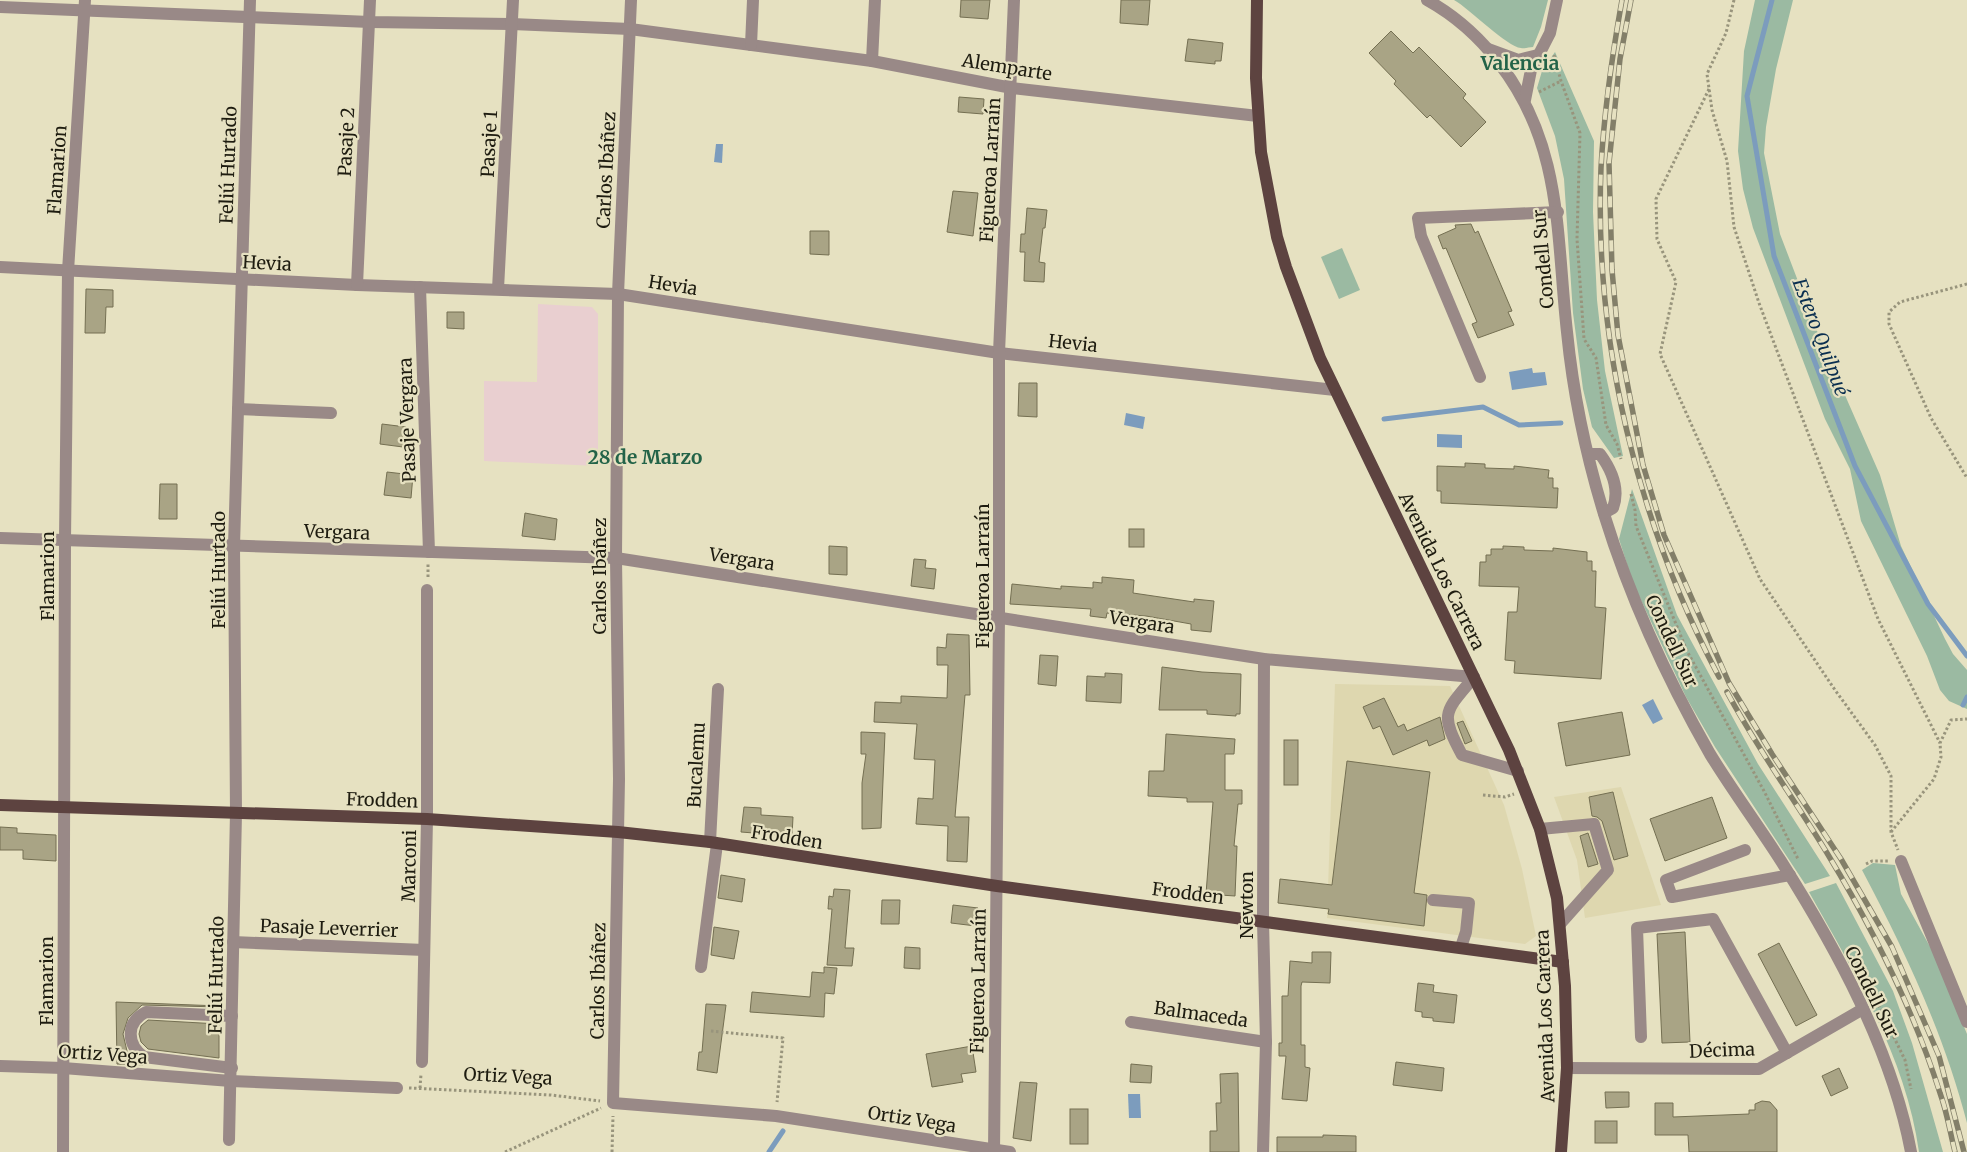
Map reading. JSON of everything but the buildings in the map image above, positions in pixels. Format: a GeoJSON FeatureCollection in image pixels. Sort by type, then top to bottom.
{"type":"FeatureCollection","features":[{"type":"Feature","properties":{"kind":"main road","name":"Avenida Los Carrera"},"geometry":{"type":"LineString","coordinates":[[1257,4],[1256,78],[1261,152],[1277,237],[1308,329],[1335,390],[1518,771],[1540,829],[1557,898],[1564,962],[1567,1068],[1561,1152]]}},
{"type":"Feature","properties":{"kind":"main road","name":"Frodden"},"geometry":{"type":"LineString","coordinates":[[0,805],[427,819],[618,832],[713,843],[997,886],[1564,962]]}},
{"type":"Feature","properties":{"kind":"street","name":"Feliú Hurtado"},"geometry":{"type":"LineString","coordinates":[[229,1140],[232,1074],[236,813],[234,546],[250,0]]}},
{"type":"Feature","properties":{"kind":"street","name":"Pasaje 2"},"geometry":{"type":"LineString","coordinates":[[357,285],[370,0]]}},
{"type":"Feature","properties":{"kind":"street","name":"Pasaje 1"},"geometry":{"type":"LineString","coordinates":[[498,289],[513,0]]}},
{"type":"Feature","properties":{"kind":"street","name":"Carlos Ibáñez"},"geometry":{"type":"LineString","coordinates":[[613,1103],[618,832],[616,558],[618,294],[631,0]]}},
{"type":"Feature","properties":{"kind":"street"},"geometry":{"type":"LineString","coordinates":[[751,45],[753,0]]}},
{"type":"Feature","properties":{"kind":"street"},"geometry":{"type":"LineString","coordinates":[[872,61],[875,0]]}},
{"type":"Feature","properties":{"kind":"street","name":"Figueroa Larraín"},"geometry":{"type":"LineString","coordinates":[[994,1151],[1000,353],[1014,0]]}},
{"type":"Feature","properties":{"kind":"street"},"geometry":{"type":"LineString","coordinates":[[1427,0],[1466,28],[1488,49],[1518,60],[1538,55]]}},
{"type":"Feature","properties":{"kind":"street"},"geometry":{"type":"LineString","coordinates":[[1525,100],[1529,78],[1550,32],[1557,0]]}},
{"type":"Feature","properties":{"kind":"street","name":"Alemparte"},"geometry":{"type":"LineString","coordinates":[[0,7],[85,5],[250,18],[512,24],[630,29],[872,61],[1012,88],[1258,116]]}},
{"type":"Feature","properties":{"kind":"street","name":"Flamarion"},"geometry":{"type":"LineString","coordinates":[[63,1152],[64,540],[68,271],[85,5]]}},
{"type":"Feature","properties":{"kind":"street","name":"Condell Sur"},"geometry":{"type":"LineString","coordinates":[[1488,49],[1525,100],[1546,151],[1558,212],[1567,335],[1578,405],[1604,513],[1632,598],[1675,690],[1712,757],[1790,875],[1863,1009],[1887,1061],[1905,1120],[1911,1152]]}},
{"type":"Feature","properties":{"kind":"street"},"geometry":{"type":"LineString","coordinates":[[1480,377],[1421,236],[1418,218],[1558,212]]}},
{"type":"Feature","properties":{"kind":"street","name":"Hevia"},"geometry":{"type":"LineString","coordinates":[[0,267],[242,280],[618,294],[1000,353],[1335,390]]}},
{"type":"Feature","properties":{"kind":"street","name":"Pasaje Vergara"},"geometry":{"type":"LineString","coordinates":[[420,287],[428,552]]}},
{"type":"Feature","properties":{"kind":"street"},"geometry":{"type":"LineString","coordinates":[[238,408],[331,413]]}},
{"type":"Feature","properties":{"kind":"street"},"geometry":{"type":"LineString","coordinates":[[1589,454],[1600,454],[1609,466],[1617,493],[1614,508],[1604,513]]}},
{"type":"Feature","properties":{"kind":"street","name":"Vergara"},"geometry":{"type":"LineString","coordinates":[[0,538],[616,558],[999,616],[1264,659],[1474,677]]}},
{"type":"Feature","properties":{"kind":"street","name":"Marconi"},"geometry":{"type":"LineString","coordinates":[[422,1062],[427,819],[427,590]]}},
{"type":"Feature","properties":{"kind":"street","name":"Newton"},"geometry":{"type":"LineString","coordinates":[[1263,1152],[1266,1042],[1263,921],[1264,659]]}},
{"type":"Feature","properties":{"kind":"street"},"geometry":{"type":"LineString","coordinates":[[1474,677],[1448,709],[1446,717],[1450,733],[1462,754],[1518,771]]}},
{"type":"Feature","properties":{"kind":"street","name":"Bucalemu"},"geometry":{"type":"LineString","coordinates":[[702,967],[713,843],[718,689]]}},
{"type":"Feature","properties":{"kind":"street"},"geometry":{"type":"LineString","coordinates":[[1540,829],[1594,824],[1608,870],[1560,924]]}},
{"type":"Feature","properties":{"kind":"street"},"geometry":{"type":"LineString","coordinates":[[1745,850],[1666,880],[1672,897],[1790,875]]}},
{"type":"Feature","properties":{"kind":"street"},"geometry":{"type":"LineString","coordinates":[[1901,861],[1967,1022]]}},
{"type":"Feature","properties":{"kind":"street"},"geometry":{"type":"LineString","coordinates":[[1433,900],[1469,903],[1466,932],[1461,947]]}},
{"type":"Feature","properties":{"kind":"street"},"geometry":{"type":"LineString","coordinates":[[1641,1037],[1637,928],[1714,919],[1787,1054]]}},
{"type":"Feature","properties":{"kind":"street","name":"Pasaje Leverrier"},"geometry":{"type":"LineString","coordinates":[[233,942],[424,950]]}},
{"type":"Feature","properties":{"kind":"street","name":"Décima"},"geometry":{"type":"LineString","coordinates":[[1567,1068],[1750,1070],[1759,1068],[1787,1054],[1863,1009]]}},
{"type":"Feature","properties":{"kind":"street"},"geometry":{"type":"LineString","coordinates":[[232,1016],[146,1012],[136,1019],[130,1036],[134,1048],[144,1057],[232,1074]]}},
{"type":"Feature","properties":{"kind":"street","name":"Balmaceda"},"geometry":{"type":"LineString","coordinates":[[1131,1022],[1266,1042]]}},
{"type":"Feature","properties":{"kind":"street","name":"Ortiz Vega"},"geometry":{"type":"LineString","coordinates":[[0,1066],[232,1074],[397,1088]]}},
{"type":"Feature","properties":{"kind":"street","name":"Ortiz Vega"},"geometry":{"type":"LineString","coordinates":[[613,1103],[776,1116],[1010,1152]]}},
{"type":"Feature","properties":{"kind":"path"},"geometry":{"type":"LineString","coordinates":[[1734,0],[1726,33],[1707,74],[1712,110],[1727,161],[1734,227],[1759,303],[1878,619],[1940,743],[1941,757],[1934,779],[1890,832]]}},
{"type":"Feature","properties":{"kind":"path"},"geometry":{"type":"LineString","coordinates":[[1550,32],[1561,82],[1580,133],[1577,239],[1584,339],[1596,358],[1606,425],[1617,444],[1622,462]]}},
{"type":"Feature","properties":{"kind":"path"},"geometry":{"type":"LineString","coordinates":[[1525,100],[1561,82]]}},
{"type":"Feature","properties":{"kind":"path"},"geometry":{"type":"LineString","coordinates":[[1709,89],[1656,199],[1657,239],[1676,282],[1660,354],[1760,579],[1835,690],[1875,745],[1891,776],[1890,832],[1901,861],[1872,861],[1866,864]]}},
{"type":"Feature","properties":{"kind":"path"},"geometry":{"type":"LineString","coordinates":[[1967,284],[1900,302],[1889,312],[1889,324],[1931,418],[1967,478]]}},
{"type":"Feature","properties":{"kind":"path"},"geometry":{"type":"LineString","coordinates":[[1630,491],[1635,510],[1636,526],[1687,651],[1764,790],[1799,860]]}},
{"type":"Feature","properties":{"kind":"path"},"geometry":{"type":"LineString","coordinates":[[427,590],[428,552]]}},
{"type":"Feature","properties":{"kind":"path"},"geometry":{"type":"LineString","coordinates":[[1940,743],[1951,720],[1967,719]]}},
{"type":"Feature","properties":{"kind":"path"},"geometry":{"type":"LineString","coordinates":[[1483,795],[1505,797]]}},
{"type":"Feature","properties":{"kind":"path"},"geometry":{"type":"LineString","coordinates":[[1870,987],[1892,1030],[1904,1060],[1912,1097]]}},
{"type":"Feature","properties":{"kind":"path"},"geometry":{"type":"LineString","coordinates":[[711,1031],[783,1038],[776,1116]]}},
{"type":"Feature","properties":{"kind":"path","name":"Ortiz Vega"},"geometry":{"type":"LineString","coordinates":[[397,1088],[551,1095],[613,1103]]}},
{"type":"Feature","properties":{"kind":"path"},"geometry":{"type":"LineString","coordinates":[[505,1152],[613,1103],[612,1152]]}},
{"type":"Feature","properties":{"kind":"shaded area"},"geometry":{"type":"Polygon","coordinates":[[[538,304],[592,307],[598,314],[598,466],[484,461],[484,381],[537,382],[538,304]]]}},
{"type":"Feature","properties":{"kind":"shaded area"},"geometry":{"type":"Polygon","coordinates":[[[1335,684],[1450,686],[1504,805],[1522,869],[1536,936],[1525,944],[1327,918],[1335,684]]]}},
{"type":"Feature","properties":{"kind":"shaded area"},"geometry":{"type":"Polygon","coordinates":[[[1621,787],[1661,905],[1585,918],[1577,860],[1554,797],[1621,787]]]}},
{"type":"Feature","properties":{"kind":"green space"},"geometry":{"type":"Polygon","coordinates":[[[1454,0],[1548,0],[1541,27],[1533,47],[1521,48],[1498,35],[1454,0]]]}},
{"type":"Feature","properties":{"kind":"green space"},"geometry":{"type":"Polygon","coordinates":[[[1755,0],[1793,0],[1776,69],[1766,127],[1764,153],[1780,234],[1819,336],[1880,475],[1901,546],[1945,639],[1953,654],[1967,670],[1967,709],[1949,701],[1940,690],[1927,656],[1861,521],[1850,469],[1825,419],[1753,228],[1743,189],[1738,151],[1744,51],[1755,0]]]}},
{"type":"Feature","properties":{"kind":"green space"},"geometry":{"type":"Polygon","coordinates":[[[1555,52],[1594,141],[1593,212],[1597,300],[1605,371],[1623,456],[1614,458],[1592,427],[1583,389],[1573,313],[1564,179],[1555,136],[1537,88],[1542,71],[1555,52]]]}},
{"type":"Feature","properties":{"kind":"green space"},"geometry":{"type":"Polygon","coordinates":[[[1342,248],[1360,290],[1339,299],[1321,257],[1342,248]]]}},
{"type":"Feature","properties":{"kind":"green space"},"geometry":{"type":"Polygon","coordinates":[[[1632,489],[1677,615],[1758,764],[1830,876],[1805,884],[1715,747],[1686,697],[1633,583],[1619,539],[1632,489]]]}},
{"type":"Feature","properties":{"kind":"green space"},"geometry":{"type":"Polygon","coordinates":[[[1873,863],[1895,865],[1901,894],[1934,954],[1967,1034],[1967,1123],[1958,1090],[1935,1025],[1908,962],[1862,870],[1873,863]]]}},
{"type":"Feature","properties":{"kind":"green space"},"geometry":{"type":"Polygon","coordinates":[[[1836,883],[1893,991],[1912,1043],[1943,1152],[1919,1152],[1903,1083],[1891,1050],[1861,986],[1809,892],[1836,883]]]}},
{"type":"Feature","properties":{"kind":"water"},"geometry":{"type":"Polygon","coordinates":[[[716,144],[723,144],[722,163],[714,162],[716,144]]]}},
{"type":"Feature","properties":{"kind":"water"},"geometry":{"type":"Polygon","coordinates":[[[1532,368],[1533,373],[1545,372],[1547,385],[1512,390],[1509,372],[1532,368]]]}},
{"type":"Feature","properties":{"kind":"water"},"geometry":{"type":"Polygon","coordinates":[[[1126,413],[1145,417],[1143,429],[1124,425],[1126,413]]]}},
{"type":"Feature","properties":{"kind":"water"},"geometry":{"type":"Polygon","coordinates":[[[1437,434],[1462,435],[1462,448],[1437,447],[1437,434]]]}},
{"type":"Feature","properties":{"kind":"water"},"geometry":{"type":"Polygon","coordinates":[[[1653,699],[1663,719],[1653,724],[1642,705],[1653,699]]]}},
{"type":"Feature","properties":{"kind":"water"},"geometry":{"type":"Polygon","coordinates":[[[1128,1094],[1140,1094],[1141,1118],[1129,1118],[1128,1094]]]}},
{"type":"Feature","properties":{"kind":"waterway","name":"Estero Quilpué"},"geometry":{"type":"LineString","coordinates":[[1772,0],[1747,96],[1774,256],[1855,466],[1928,604],[1967,656]]}},
{"type":"Feature","properties":{"kind":"waterway"},"geometry":{"type":"LineString","coordinates":[[1384,419],[1483,407],[1519,425],[1561,423]]}},
{"type":"Feature","properties":{"kind":"waterway"},"geometry":{"type":"LineString","coordinates":[[1963,705],[1967,697]]}},
{"type":"Feature","properties":{"kind":"waterway"},"geometry":{"type":"LineString","coordinates":[[769,1152],[783,1131]]}},
{"type":"Feature","properties":{"kind":"railway"},"geometry":{"type":"LineString","coordinates":[[1622,0],[1609,84],[1601,168],[1601,234],[1605,300],[1614,365],[1627,430],[1644,494],[1665,557],[1690,618],[1719,677]]}},
{"type":"Feature","properties":{"kind":"railway"},"geometry":{"type":"LineString","coordinates":[[1631,0],[1620,59],[1609,163],[1612,270],[1618,335],[1643,465],[1664,535],[1729,683],[1772,754],[1841,859],[1892,947],[1939,1056],[1964,1152]]}},
{"type":"Feature","properties":{"kind":"railway"},"geometry":{"type":"LineString","coordinates":[[1727,692],[1844,882],[1891,970],[1929,1061],[1945,1107],[1955,1152]]}},
{"type":"Feature","properties":{"kind":"district","name":"Valencia"},"geometry":{"type":"Point","coordinates":[1520,63]}},
{"type":"Feature","properties":{"kind":"district","name":"28 de Marzo"},"geometry":{"type":"Point","coordinates":[645,457]}}]}
